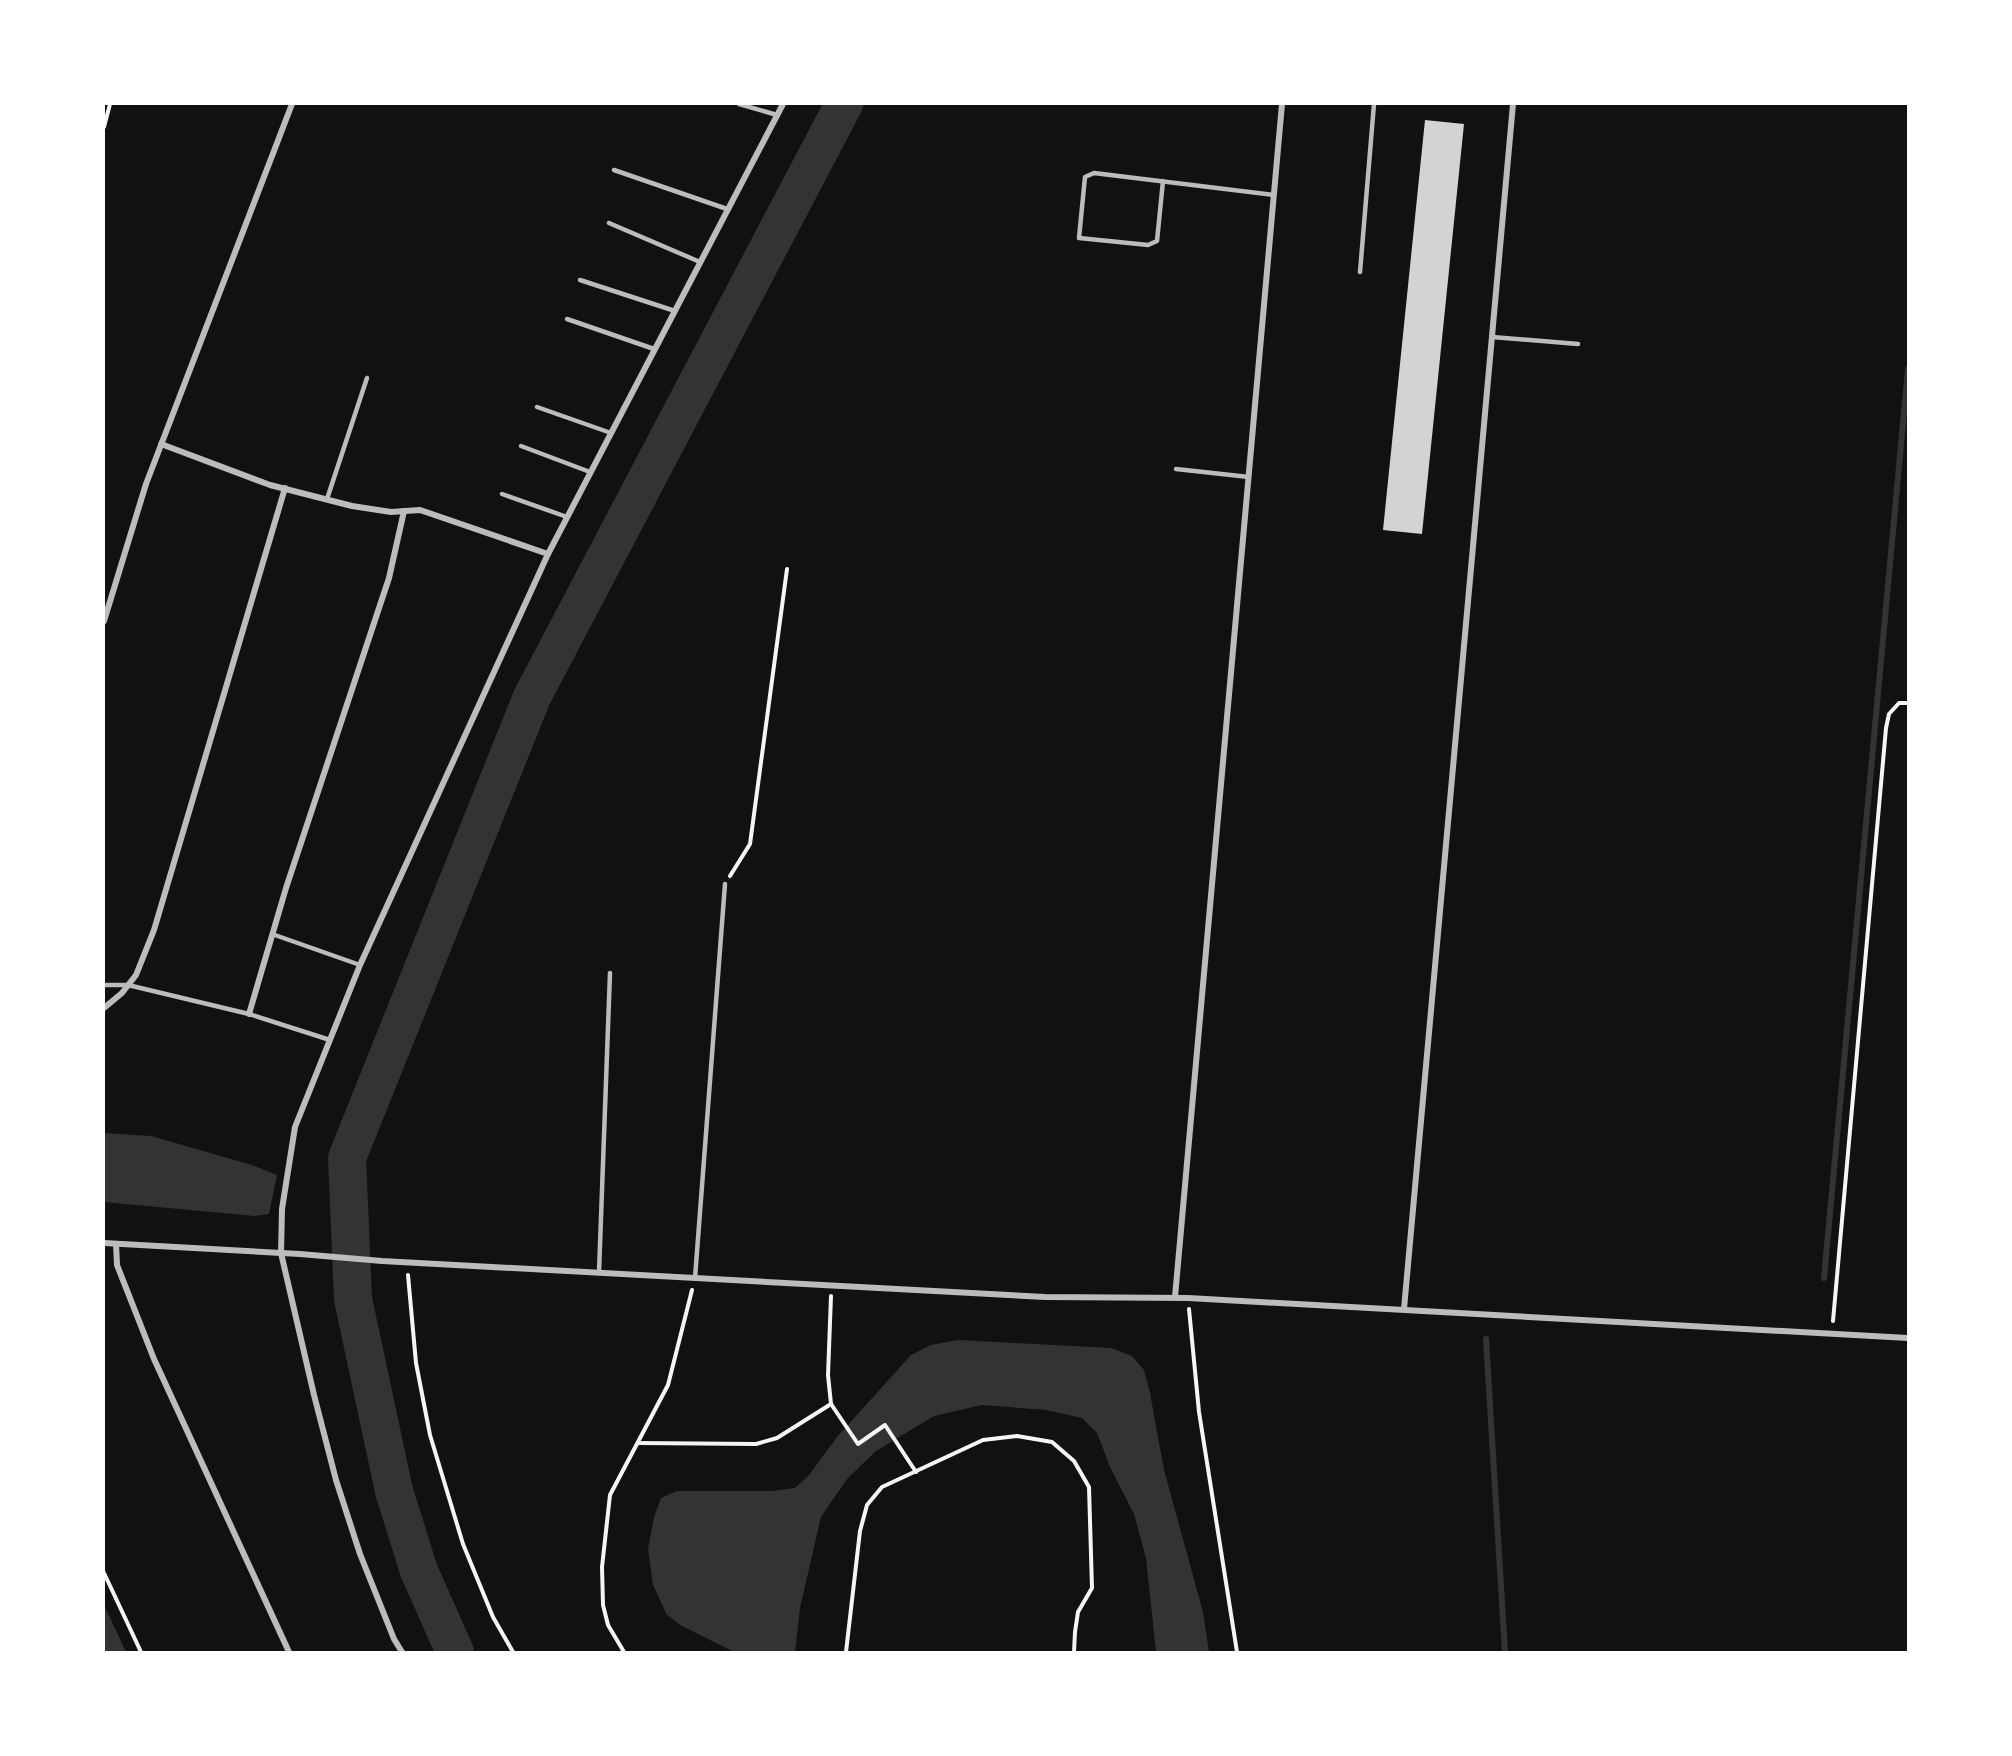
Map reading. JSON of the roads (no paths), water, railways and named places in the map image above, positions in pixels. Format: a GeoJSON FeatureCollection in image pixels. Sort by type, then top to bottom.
{"type":"FeatureCollection","features":[{"type":"Feature","properties":{"kind":"street"},"geometry":{"type":"LineString","coordinates":[[104,621],[146,484],[292,104]]}},
{"type":"Feature","properties":{"kind":"street"},"geometry":{"type":"LineString","coordinates":[[402,1653],[394,1639],[360,1554],[336,1480],[281,1252],[282,1209],[295,1127],[360,965],[548,554],[783,104]]}},
{"type":"Feature","properties":{"kind":"street"},"geometry":{"type":"LineString","coordinates":[[1175,1297],[1282,104]]}},
{"type":"Feature","properties":{"kind":"street"},"geometry":{"type":"LineString","coordinates":[[1404,1309],[1513,104]]}},
{"type":"Feature","properties":{"kind":"street"},"geometry":{"type":"LineString","coordinates":[[161,444],[270,485],[391,512],[420,510],[548,554]]}},
{"type":"Feature","properties":{"kind":"street"},"geometry":{"type":"LineString","coordinates":[[104,1008],[122,993],[136,975],[154,930],[285,488]]}},
{"type":"Feature","properties":{"kind":"street"},"geometry":{"type":"LineString","coordinates":[[249,1014],[286,888],[389,578],[404,511]]}},
{"type":"Feature","properties":{"kind":"street"},"geometry":{"type":"LineString","coordinates":[[104,1243],[281,1252],[382,1261],[1045,1297],[1175,1297],[1908,1338]]}},
{"type":"Feature","properties":{"kind":"street"},"geometry":{"type":"LineString","coordinates":[[116,1244],[117,1265],[154,1359],[289,1653]]}},
{"type":"Feature","properties":{"kind":"lane"},"geometry":{"type":"LineString","coordinates":[[739,104],[777,115]]}},
{"type":"Feature","properties":{"kind":"lane"},"geometry":{"type":"LineString","coordinates":[[1360,272],[1374,104]]}},
{"type":"Feature","properties":{"kind":"lane"},"geometry":{"type":"LineString","coordinates":[[614,170],[727,209]]}},
{"type":"Feature","properties":{"kind":"lane"},"geometry":{"type":"LineString","coordinates":[[1163,182],[1157,241],[1148,245],[1079,238],[1084,177],[1094,173],[1274,195]]}},
{"type":"Feature","properties":{"kind":"lane"},"geometry":{"type":"LineString","coordinates":[[609,223],[700,262]]}},
{"type":"Feature","properties":{"kind":"lane"},"geometry":{"type":"LineString","coordinates":[[580,280],[675,311]]}},
{"type":"Feature","properties":{"kind":"lane"},"geometry":{"type":"LineString","coordinates":[[567,319],[654,349]]}},
{"type":"Feature","properties":{"kind":"lane"},"geometry":{"type":"LineString","coordinates":[[1492,337],[1578,344]]}},
{"type":"Feature","properties":{"kind":"lane"},"geometry":{"type":"LineString","coordinates":[[327,499],[367,378]]}},
{"type":"Feature","properties":{"kind":"lane"},"geometry":{"type":"LineString","coordinates":[[537,407],[611,433]]}},
{"type":"Feature","properties":{"kind":"lane"},"geometry":{"type":"LineString","coordinates":[[521,446],[590,472]]}},
{"type":"Feature","properties":{"kind":"lane"},"geometry":{"type":"LineString","coordinates":[[1176,469],[1249,477]]}},
{"type":"Feature","properties":{"kind":"lane"},"geometry":{"type":"LineString","coordinates":[[502,494],[567,517]]}},
{"type":"Feature","properties":{"kind":"lane"},"geometry":{"type":"LineString","coordinates":[[695,1278],[724,884]]}},
{"type":"Feature","properties":{"kind":"lane"},"geometry":{"type":"LineString","coordinates":[[272,934],[360,965]]}},
{"type":"Feature","properties":{"kind":"lane"},"geometry":{"type":"LineString","coordinates":[[599,1272],[610,973]]}},
{"type":"Feature","properties":{"kind":"lane"},"geometry":{"type":"LineString","coordinates":[[104,985],[128,985],[249,1014],[330,1040]]}},
{"type":"Feature","properties":{"kind":"waterway"},"geometry":{"type":"LineString","coordinates":[[455,1652],[419,1571],[394,1491],[353,1299],[347,1158],[532,697],[844,104]]}},
{"type":"Feature","properties":{"kind":"waterway"},"geometry":{"type":"LineString","coordinates":[[1824,1278],[1908,369]]}},
{"type":"Feature","properties":{"kind":"waterway"},"geometry":{"type":"LineString","coordinates":[[1486,1339],[1505,1652]]}}]}
